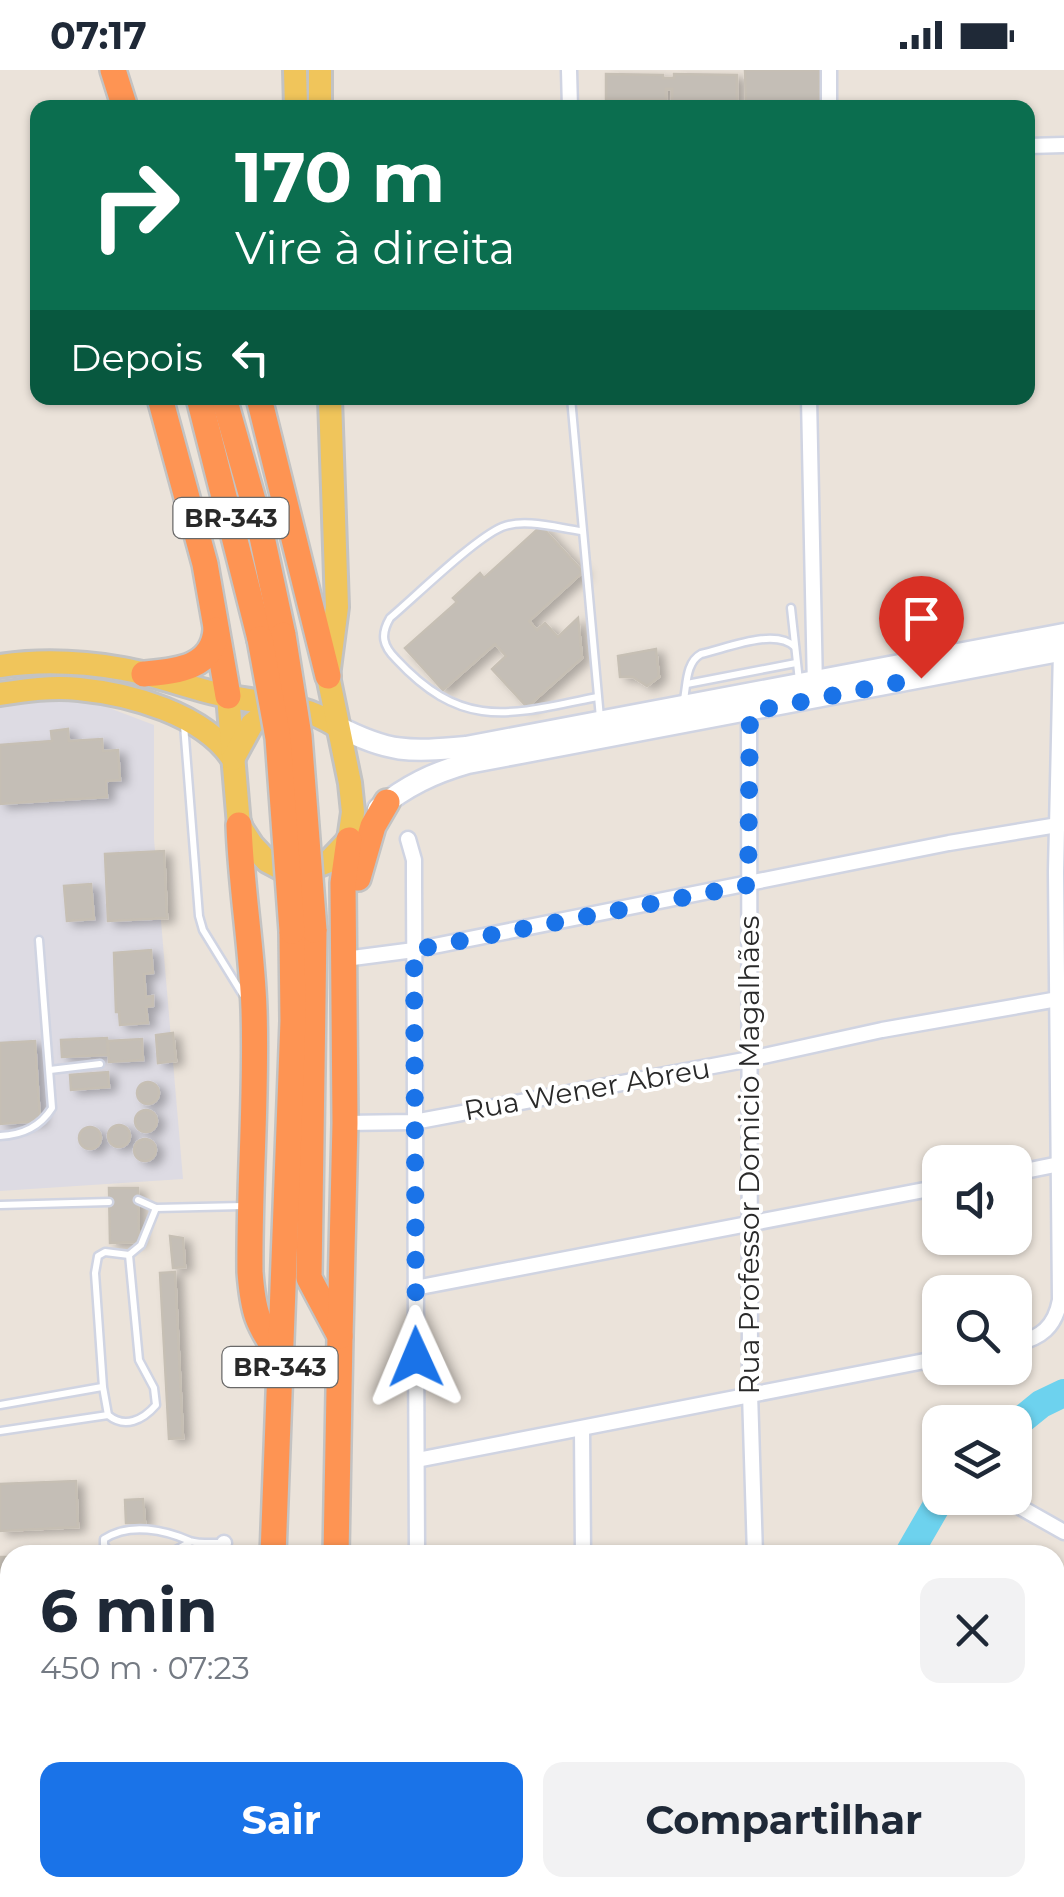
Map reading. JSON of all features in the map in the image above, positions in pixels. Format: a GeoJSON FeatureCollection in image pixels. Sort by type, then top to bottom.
{"type":"FeatureCollection","features":[{"type":"Feature","properties":{"kind":"highway"},"geometry":{"type":"LineString","coordinates":[[112,70],[122,100]]}},
{"type":"Feature","properties":{"kind":"highway"},"geometry":{"type":"LineString","coordinates":[[162,405],[194,517],[228,696]]}},
{"type":"Feature","properties":{"kind":"highway","name":"BR-343"},"geometry":{"type":"LineString","coordinates":[[202,405],[299,736],[303,930],[298,1179],[281,1357],[273,1545]]}},
{"type":"Feature","properties":{"kind":"highway","name":"BR-343"},"geometry":{"type":"LineString","coordinates":[[226,405],[258,518],[272,637]]}},
{"type":"Feature","properties":{"kind":"highway"},"geometry":{"type":"LineString","coordinates":[[261,405],[328,676]]}},
{"type":"Feature","properties":{"kind":"highway"},"geometry":{"type":"LineString","coordinates":[[144,674],[177,670],[202,661],[216,639],[217,625]]}},
{"type":"Feature","properties":{"kind":"highway"},"geometry":{"type":"LineString","coordinates":[[345,956],[364,853],[387,802]]}},
{"type":"Feature","properties":{"kind":"highway"},"geometry":{"type":"LineString","coordinates":[[239,825],[254,1013],[249,1206],[252,1302],[261,1330],[281,1357]]}},
{"type":"Feature","properties":{"kind":"highway"},"geometry":{"type":"LineString","coordinates":[[340,1336],[346,1123],[344,883],[349,840]]}},
{"type":"Feature","properties":{"kind":"highway","name":"BR-343"},"geometry":{"type":"LineString","coordinates":[[298,1179],[309,1278],[340,1336],[336,1545]]}},
{"type":"Feature","properties":{"kind":"main road"},"geometry":{"type":"LineString","coordinates":[[295,70],[296,100]]}},
{"type":"Feature","properties":{"kind":"main road"},"geometry":{"type":"LineString","coordinates":[[320,70],[320,100]]}},
{"type":"Feature","properties":{"kind":"main road"},"geometry":{"type":"LineString","coordinates":[[330,405],[337,607],[328,676],[350,783],[353,812],[349,840]]}},
{"type":"Feature","properties":{"kind":"main road"},"geometry":{"type":"LineString","coordinates":[[0,666],[80,664],[144,674],[228,696],[292,704],[380,747],[467,755],[1063,645]]}},
{"type":"Feature","properties":{"kind":"main road"},"geometry":{"type":"LineString","coordinates":[[0,694],[76,688],[124,698],[183,719],[217,738],[233,759]]}},
{"type":"Feature","properties":{"kind":"main road"},"geometry":{"type":"LineString","coordinates":[[228,696],[239,825],[267,861],[286,871],[304,871],[330,861],[387,802],[467,755]]}},
{"type":"Feature","properties":{"kind":"main road"},"geometry":{"type":"LineString","coordinates":[[233,759],[252,724],[277,704]]}},
{"type":"Feature","properties":{"kind":"main road"},"geometry":{"type":"LineString","coordinates":[[602,731],[682,708],[749,704]]}},
{"type":"Feature","properties":{"kind":"street"},"geometry":{"type":"LineString","coordinates":[[569,70],[570,100]]}},
{"type":"Feature","properties":{"kind":"street"},"geometry":{"type":"LineString","coordinates":[[829,100],[830,70]]}},
{"type":"Feature","properties":{"kind":"street"},"geometry":{"type":"LineString","coordinates":[[1035,146],[1064,146]]}},
{"type":"Feature","properties":{"kind":"street"},"geometry":{"type":"LineString","coordinates":[[808,405],[810,689]]}},
{"type":"Feature","properties":{"kind":"street"},"geometry":{"type":"LineString","coordinates":[[1032,1338],[1044,1334],[1058,1313],[1062,998],[1056,872],[1061,824],[1063,645]]}},
{"type":"Feature","properties":{"kind":"street","name":"Rua Professor Domicio Magalhães"},"geometry":{"type":"LineString","coordinates":[[749,704],[754,1545]]}},
{"type":"Feature","properties":{"kind":"street"},"geometry":{"type":"LineString","coordinates":[[345,956],[414,950],[1061,824]]}},
{"type":"Feature","properties":{"kind":"street"},"geometry":{"type":"LineString","coordinates":[[408,839],[414,860],[417,1545]]}},
{"type":"Feature","properties":{"kind":"street","name":"Rua Wener Abreu"},"geometry":{"type":"LineString","coordinates":[[346,1123],[414,1122],[1062,998]]}},
{"type":"Feature","properties":{"kind":"street"},"geometry":{"type":"LineString","coordinates":[[1032,1169],[1062,1163]]}},
{"type":"Feature","properties":{"kind":"street"},"geometry":{"type":"LineString","coordinates":[[415,1288],[922,1191]]}},
{"type":"Feature","properties":{"kind":"street"},"geometry":{"type":"LineString","coordinates":[[418,1460],[922,1361]]}},
{"type":"Feature","properties":{"kind":"street"},"geometry":{"type":"LineString","coordinates":[[582,1430],[584,1545]]}},
{"type":"Feature","properties":{"kind":"street"},"geometry":{"type":"LineString","coordinates":[[1032,1514],[1064,1532]]}},
{"type":"Feature","properties":{"kind":"lane"},"geometry":{"type":"LineString","coordinates":[[572,405],[602,731]]}},
{"type":"Feature","properties":{"kind":"lane"},"geometry":{"type":"LineString","coordinates":[[581,531],[523,524],[503,526],[390,618],[383,640],[388,651],[421,686],[456,705],[492,714],[516,713],[596,697]]}},
{"type":"Feature","properties":{"kind":"lane"},"geometry":{"type":"LineString","coordinates":[[791,608],[796,662],[810,689]]}},
{"type":"Feature","properties":{"kind":"lane"},"geometry":{"type":"LineString","coordinates":[[682,708],[694,658],[701,654],[764,640],[782,639],[795,647]]}},
{"type":"Feature","properties":{"kind":"lane"},"geometry":{"type":"LineString","coordinates":[[687,684],[796,662]]}},
{"type":"Feature","properties":{"kind":"lane"},"geometry":{"type":"LineString","coordinates":[[183,719],[199,916],[254,1013]]}},
{"type":"Feature","properties":{"kind":"lane"},"geometry":{"type":"LineString","coordinates":[[0,1136],[14,1136],[42,1123],[52,1108],[39,940]]}},
{"type":"Feature","properties":{"kind":"lane"},"geometry":{"type":"LineString","coordinates":[[50,1070],[100,1064]]}},
{"type":"Feature","properties":{"kind":"lane"},"geometry":{"type":"LineString","coordinates":[[138,1200],[156,1208],[249,1206]]}},
{"type":"Feature","properties":{"kind":"lane"},"geometry":{"type":"LineString","coordinates":[[0,1205],[109,1202]]}},
{"type":"Feature","properties":{"kind":"lane"},"geometry":{"type":"LineString","coordinates":[[129,1255],[139,1360],[154,1388],[156,1405],[145,1418],[127,1422],[108,1415],[102,1387],[95,1272],[98,1256],[105,1252],[129,1255],[140,1245],[156,1208]]}},
{"type":"Feature","properties":{"kind":"lane"},"geometry":{"type":"LineString","coordinates":[[0,1405],[102,1387]]}},
{"type":"Feature","properties":{"kind":"lane"},"geometry":{"type":"LineString","coordinates":[[0,1431],[108,1415]]}},
{"type":"Feature","properties":{"kind":"lane"},"geometry":{"type":"LineString","coordinates":[[104,1545],[104,1539],[122,1531],[159,1530],[181,1534],[204,1545]]}},
{"type":"Feature","properties":{"kind":"lane"},"geometry":{"type":"LineString","coordinates":[[186,1545],[192,1542]]}},
{"type":"Feature","properties":{"kind":"shaded area"},"geometry":{"type":"Polygon","coordinates":[[[80,697],[154,725],[154,839],[183,1179],[0,1191],[0,707],[80,697]]]}},
{"type":"Feature","properties":{"kind":"building"},"geometry":{"type":"Polygon","coordinates":[[[745,70],[819,70],[820,100],[746,100],[745,70]]]}},
{"type":"Feature","properties":{"kind":"building"},"geometry":{"type":"Polygon","coordinates":[[[606,74],[663,78],[674,78],[674,74],[737,75],[737,100],[672,100],[672,89],[666,89],[666,100],[606,100],[606,74]]]}},
{"type":"Feature","properties":{"kind":"building"},"geometry":{"type":"Polygon","coordinates":[[[541,526],[583,572],[529,621],[537,630],[545,623],[558,637],[578,618],[582,658],[527,707],[492,669],[506,656],[495,644],[443,690],[405,648],[457,602],[453,598],[480,573],[484,578],[541,526]]]}},
{"type":"Feature","properties":{"kind":"building"},"geometry":{"type":"Polygon","coordinates":[[[656,649],[659,677],[647,686],[633,677],[620,677],[618,656],[656,649]]]}},
{"type":"Feature","properties":{"kind":"building"},"geometry":{"type":"Polygon","coordinates":[[[68,729],[69,741],[102,739],[103,751],[118,750],[120,780],[106,781],[107,797],[0,804],[0,745],[52,741],[51,731],[68,729]]]}},
{"type":"Feature","properties":{"kind":"building"},"geometry":{"type":"Polygon","coordinates":[[[164,851],[167,918],[108,921],[105,854],[164,851]]]}},
{"type":"Feature","properties":{"kind":"building"},"geometry":{"type":"Polygon","coordinates":[[[91,884],[94,919],[67,921],[64,886],[91,884]]]}},
{"type":"Feature","properties":{"kind":"building"},"geometry":{"type":"Polygon","coordinates":[[[151,950],[153,973],[144,974],[146,997],[153,996],[153,1006],[146,1007],[148,1023],[120,1025],[114,953],[151,950]]]}},
{"type":"Feature","properties":{"kind":"building"},"geometry":{"type":"Polygon","coordinates":[[[173,1033],[176,1061],[158,1063],[156,1035],[173,1033]]]}},
{"type":"Feature","properties":{"kind":"building"},"geometry":{"type":"Polygon","coordinates":[[[107,1038],[108,1055],[62,1057],[61,1040],[107,1038]]]}},
{"type":"Feature","properties":{"kind":"building"},"geometry":{"type":"Polygon","coordinates":[[[142,1039],[143,1060],[109,1062],[108,1041],[142,1039]]]}},
{"type":"Feature","properties":{"kind":"building"},"geometry":{"type":"Polygon","coordinates":[[[35,1041],[40,1121],[0,1124],[0,1043],[35,1041]]]}},
{"type":"Feature","properties":{"kind":"building"},"geometry":{"type":"Polygon","coordinates":[[[108,1072],[109,1087],[71,1090],[70,1075],[108,1072]]]}},
{"type":"Feature","properties":{"kind":"building"},"geometry":{"type":"Polygon","coordinates":[[[148,1082],[156,1085],[156,1101],[148,1104],[140,1101],[137,1093],[140,1085],[148,1082]]]}},
{"type":"Feature","properties":{"kind":"building"},"geometry":{"type":"Polygon","coordinates":[[[146,1110],[154,1113],[154,1129],[146,1132],[138,1129],[135,1121],[138,1113],[146,1110]]]}},
{"type":"Feature","properties":{"kind":"building"},"geometry":{"type":"Polygon","coordinates":[[[119,1125],[127,1128],[127,1144],[119,1147],[111,1144],[108,1136],[111,1128],[119,1125]]]}},
{"type":"Feature","properties":{"kind":"building"},"geometry":{"type":"Polygon","coordinates":[[[90,1127],[98,1130],[98,1146],[90,1149],[82,1146],[79,1138],[82,1130],[90,1127]]]}},
{"type":"Feature","properties":{"kind":"building"},"geometry":{"type":"Polygon","coordinates":[[[145,1139],[153,1142],[153,1158],[145,1161],[137,1158],[134,1150],[137,1142],[145,1139]]]}},
{"type":"Feature","properties":{"kind":"building"},"geometry":{"type":"Polygon","coordinates":[[[109,1188],[138,1188],[139,1242],[110,1243],[109,1188]]]}},
{"type":"Feature","properties":{"kind":"building"},"geometry":{"type":"Polygon","coordinates":[[[170,1236],[183,1238],[185,1267],[173,1268],[170,1236]]]}},
{"type":"Feature","properties":{"kind":"building"},"geometry":{"type":"Polygon","coordinates":[[[175,1272],[183,1438],[169,1439],[160,1273],[175,1272]]]}},
{"type":"Feature","properties":{"kind":"building"},"geometry":{"type":"Polygon","coordinates":[[[76,1481],[78,1527],[0,1531],[0,1484],[76,1481]]]}},
{"type":"Feature","properties":{"kind":"building"},"geometry":{"type":"Polygon","coordinates":[[[143,1499],[145,1523],[126,1523],[125,1500],[143,1499]]]}},
{"type":"Feature","properties":{"kind":"waterway"},"geometry":{"type":"LineString","coordinates":[[1032,1411],[1064,1393]]}},
{"type":"Feature","properties":{"kind":"waterway"},"geometry":{"type":"LineString","coordinates":[[914,1545],[931,1515]]}},
{"type":"Feature","properties":{"kind":"route"},"geometry":{"type":"LineString","coordinates":[[416,1357],[414,950],[748,885],[750,712],[921,678]]}}]}
